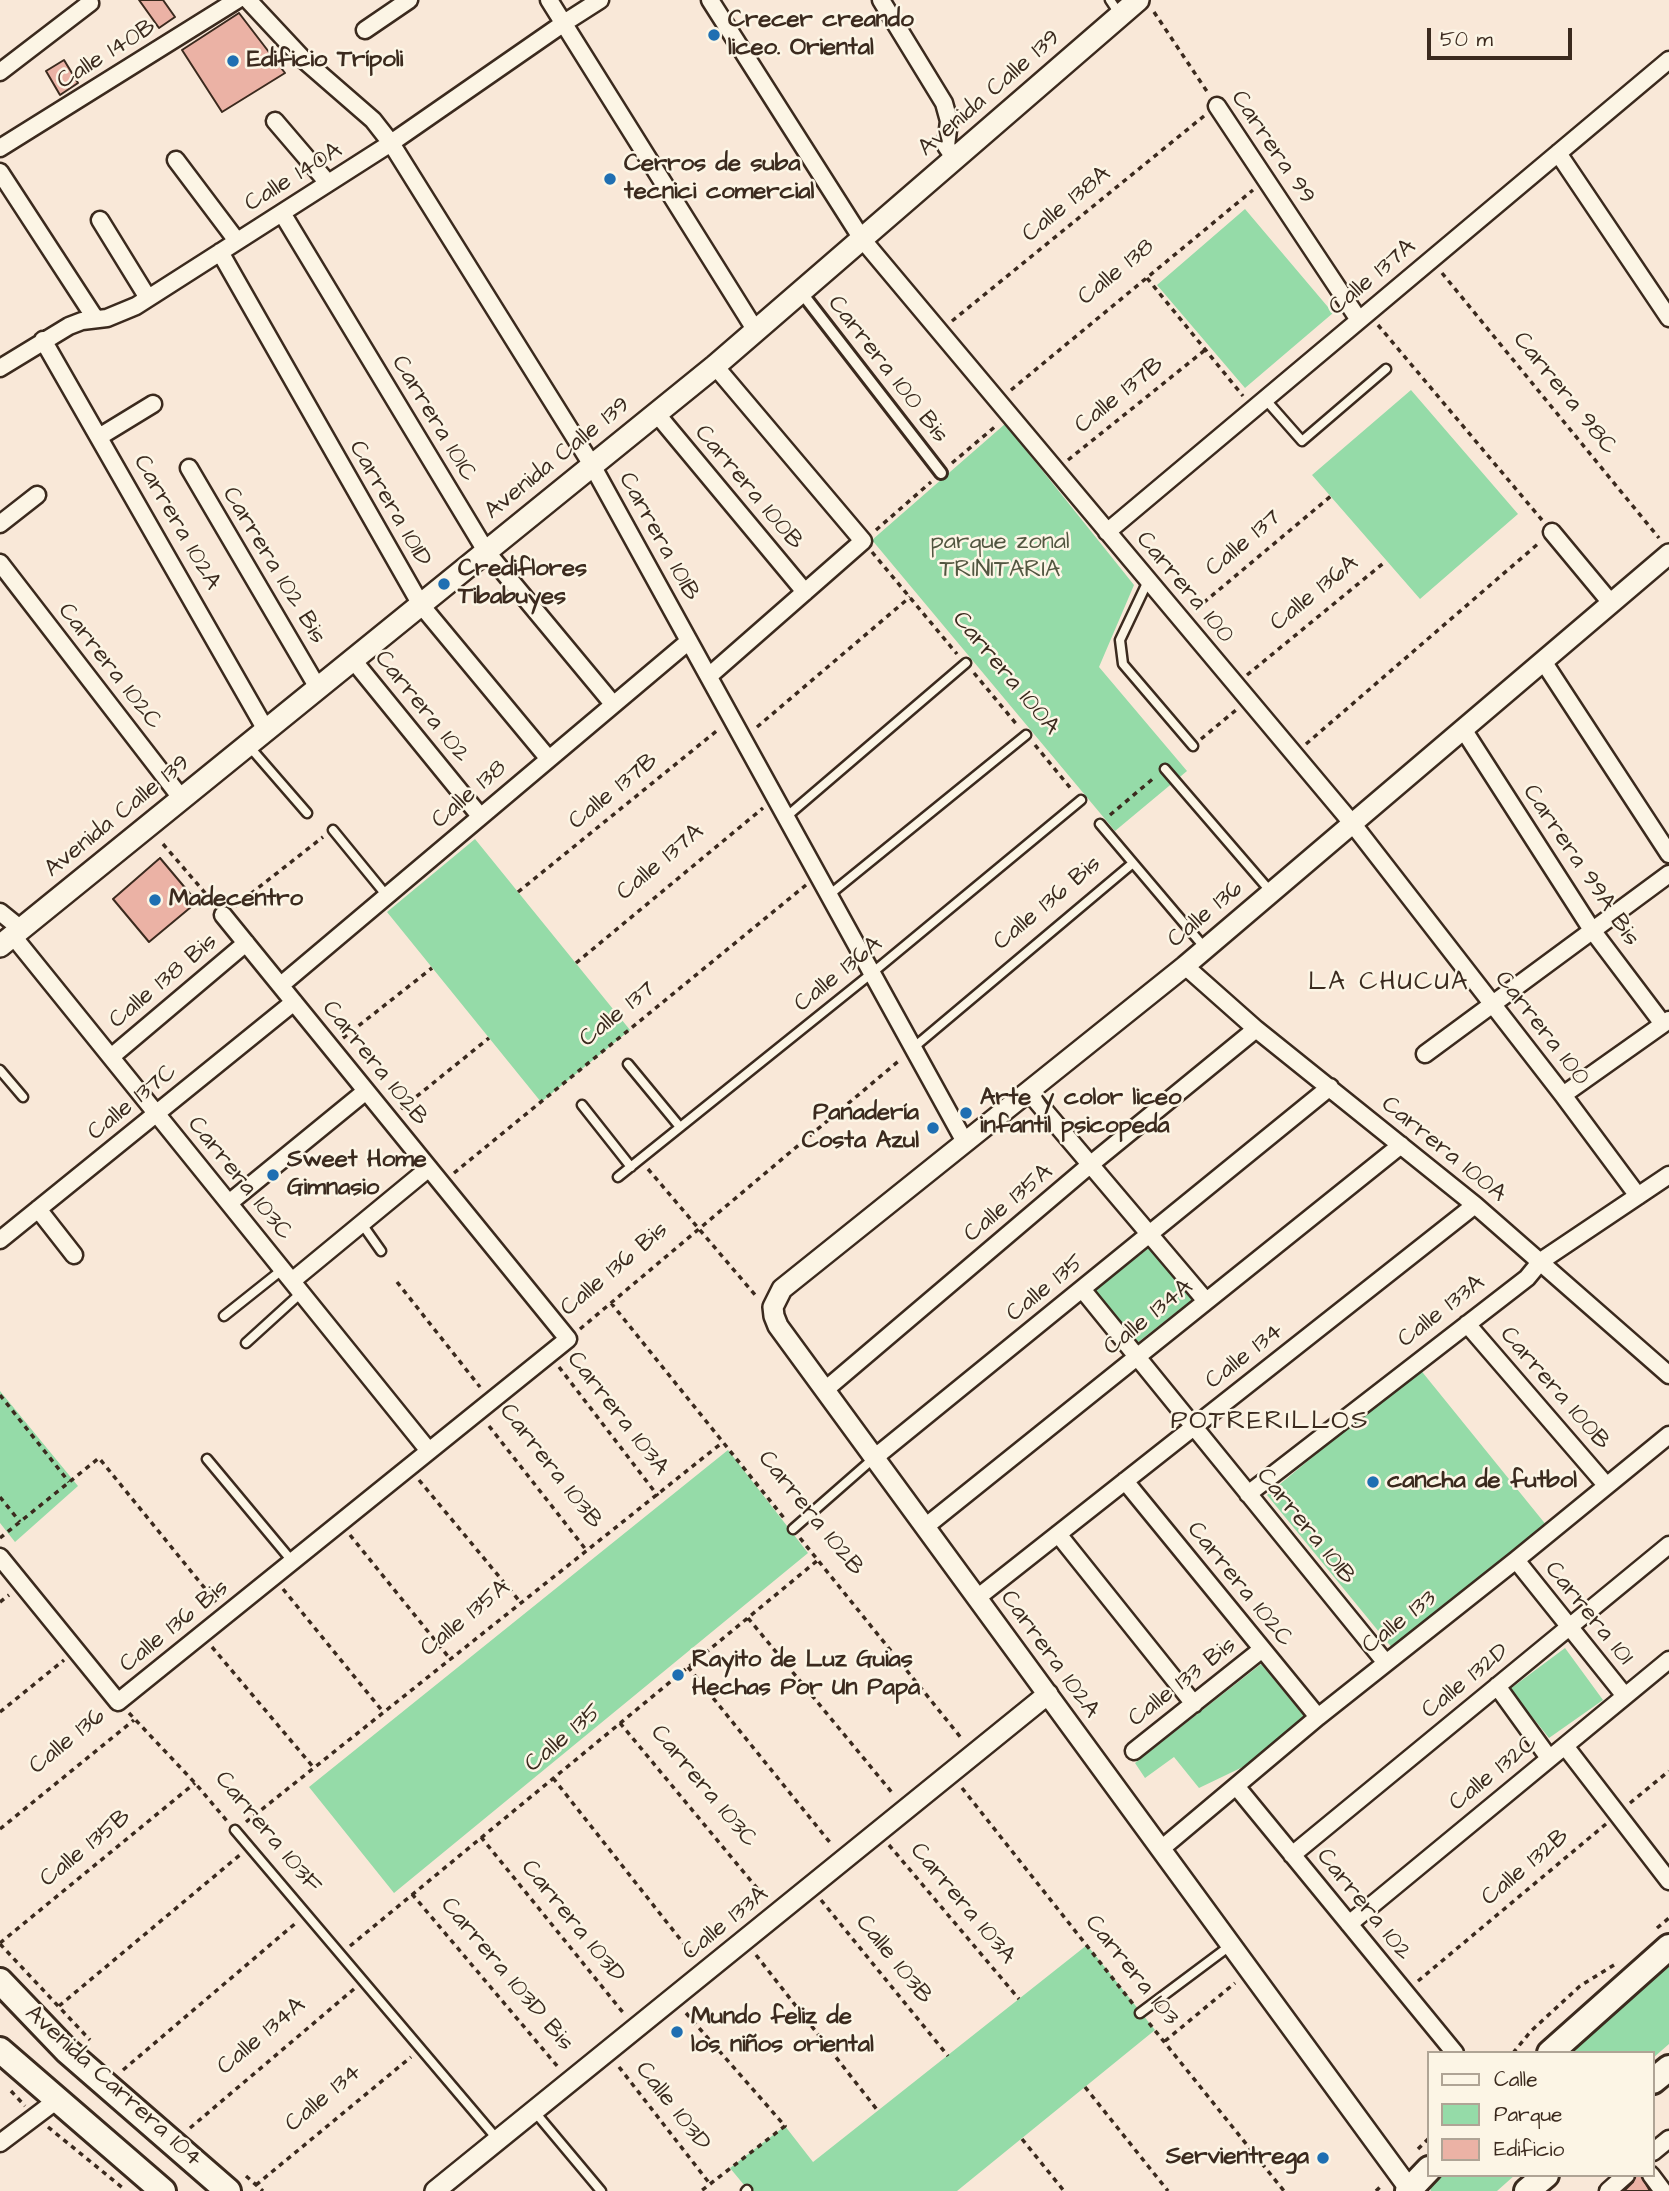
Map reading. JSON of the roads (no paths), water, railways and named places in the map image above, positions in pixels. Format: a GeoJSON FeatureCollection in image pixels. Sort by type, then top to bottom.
{"type":"FeatureCollection","features":[{"type":"Feature","properties":{"kind":"main road","name":"Avenida Calle 139"},"geometry":{"type":"LineString","coordinates":[[11,937],[715,366],[955,159],[1115,8],[1145,5]]}},
{"type":"Feature","properties":{"kind":"main road"},"geometry":{"type":"LineString","coordinates":[[1552,2051],[1659,1941]]}},
{"type":"Feature","properties":{"kind":"main road","name":"Avenida Carrera 104"},"geometry":{"type":"LineString","coordinates":[[0,1981],[67,2051],[233,2180]]}},
{"type":"Feature","properties":{"kind":"main road","name":"Avenida Carrera 104"},"geometry":{"type":"LineString","coordinates":[[0,2050],[163,2191]]}},
{"type":"Feature","properties":{"kind":"main road"},"geometry":{"type":"LineString","coordinates":[[1655,2079],[1669,2068]]}},
{"type":"Feature","properties":{"kind":"main road"},"geometry":{"type":"LineString","coordinates":[[1410,2190],[1428,2170]]}},
{"type":"Feature","properties":{"kind":"main road"},"geometry":{"type":"LineString","coordinates":[[1527,2191],[1544,2177]]}},
{"type":"Feature","properties":{"kind":"street","name":"Calle 140B"},"geometry":{"type":"LineString","coordinates":[[0,148],[237,0]]}},
{"type":"Feature","properties":{"kind":"street","name":"Carrera 101B"},"geometry":{"type":"LineString","coordinates":[[248,0],[304,60],[373,120],[391,143],[592,465],[965,1142]]}},
{"type":"Feature","properties":{"kind":"street"},"geometry":{"type":"LineString","coordinates":[[365,30],[409,0]]}},
{"type":"Feature","properties":{"kind":"street"},"geometry":{"type":"LineString","coordinates":[[549,0],[756,331]]}},
{"type":"Feature","properties":{"kind":"street","name":"Calle 140A"},"geometry":{"type":"LineString","coordinates":[[0,367],[69,326],[122,313],[148,298],[391,143],[600,0]]}},
{"type":"Feature","properties":{"kind":"street","name":"Carrera 100"},"geometry":{"type":"LineString","coordinates":[[710,0],[862,239],[1352,823],[1638,1196]]}},
{"type":"Feature","properties":{"kind":"street"},"geometry":{"type":"LineString","coordinates":[[881,0],[944,103],[949,121],[947,146],[955,159]]}},
{"type":"Feature","properties":{"kind":"street"},"geometry":{"type":"LineString","coordinates":[[0,72],[90,1]]}},
{"type":"Feature","properties":{"kind":"street","name":"Calle 137A"},"geometry":{"type":"LineString","coordinates":[[1107,531],[1669,60]]}},
{"type":"Feature","properties":{"kind":"street","name":"Carrera 99"},"geometry":{"type":"LineString","coordinates":[[1217,106],[1363,317]]}},
{"type":"Feature","properties":{"kind":"street"},"geometry":{"type":"LineString","coordinates":[[275,121],[328,183]]}},
{"type":"Feature","properties":{"kind":"street"},"geometry":{"type":"LineString","coordinates":[[1558,153],[1669,318]]}},
{"type":"Feature","properties":{"kind":"street"},"geometry":{"type":"LineString","coordinates":[[176,160],[237,241]]}},
{"type":"Feature","properties":{"kind":"street"},"geometry":{"type":"LineString","coordinates":[[0,172],[95,318]]}},
{"type":"Feature","properties":{"kind":"street","name":"Carrera 101C"},"geometry":{"type":"LineString","coordinates":[[282,213],[486,551],[613,704]]}},
{"type":"Feature","properties":{"kind":"street"},"geometry":{"type":"LineString","coordinates":[[100,220],[148,298]]}},
{"type":"Feature","properties":{"kind":"street","name":"Carrera 101D"},"geometry":{"type":"LineString","coordinates":[[220,252],[421,605],[548,758]]}},
{"type":"Feature","properties":{"kind":"street","name":"Carrera 100 Bis"},"geometry":{"type":"LineString","coordinates":[[801,292],[941,473]]}},
{"type":"Feature","properties":{"kind":"street","name":"Carrera 102A"},"geometry":{"type":"LineString","coordinates":[[43,340],[267,730]]}},
{"type":"Feature","properties":{"kind":"street"},"geometry":{"type":"LineString","coordinates":[[709,676],[863,541],[715,366]]}},
{"type":"Feature","properties":{"kind":"street"},"geometry":{"type":"LineString","coordinates":[[99,437],[153,404]]}},
{"type":"Feature","properties":{"kind":"street","name":"Carrera 100B"},"geometry":{"type":"LineString","coordinates":[[656,413],[804,592]]}},
{"type":"Feature","properties":{"kind":"street","name":"Carrera 102 Bis"},"geometry":{"type":"LineString","coordinates":[[189,468],[318,688]]}},
{"type":"Feature","properties":{"kind":"street"},"geometry":{"type":"LineString","coordinates":[[0,524],[37,495]]}},
{"type":"Feature","properties":{"kind":"street"},"geometry":{"type":"LineString","coordinates":[[1552,532],[1611,603]]}},
{"type":"Feature","properties":{"kind":"street","name":"Calle 136"},"geometry":{"type":"LineString","coordinates":[[773,1307],[782,1289],[1185,966],[1611,603],[1665,547]]}},
{"type":"Feature","properties":{"kind":"street","name":"Carrera 102C"},"geometry":{"type":"LineString","coordinates":[[0,564],[182,799]]}},
{"type":"Feature","properties":{"kind":"street","name":"Calle 138"},"geometry":{"type":"LineString","coordinates":[[281,985],[689,641]]}},
{"type":"Feature","properties":{"kind":"street","name":"Carrera 102"},"geometry":{"type":"LineString","coordinates":[[353,660],[480,816]]}},
{"type":"Feature","properties":{"kind":"street"},"geometry":{"type":"LineString","coordinates":[[1543,661],[1669,855]]}},
{"type":"Feature","properties":{"kind":"street","name":"Carrera 99A Bis"},"geometry":{"type":"LineString","coordinates":[[1463,729],[1592,930],[1666,1022]]}},
{"type":"Feature","properties":{"kind":"street"},"geometry":{"type":"LineString","coordinates":[[1425,1055],[1669,874]]}},
{"type":"Feature","properties":{"kind":"street","name":"Carrera 103C"},"geometry":{"type":"LineString","coordinates":[[0,912],[11,937],[429,1451]]}},
{"type":"Feature","properties":{"kind":"street","name":"Carrera 102B"},"geometry":{"type":"LineString","coordinates":[[223,915],[568,1339]]}},
{"type":"Feature","properties":{"kind":"street","name":"Calle 138 Bis"},"geometry":{"type":"LineString","coordinates":[[111,1057],[246,943]]}},
{"type":"Feature","properties":{"kind":"street","name":"Carrera 100A"},"geometry":{"type":"LineString","coordinates":[[1185,966],[1256,1029],[1475,1205],[1669,1375]]}},
{"type":"Feature","properties":{"kind":"street","name":"Calle 137C"},"geometry":{"type":"LineString","coordinates":[[0,1240],[294,1002]]}},
{"type":"Feature","properties":{"kind":"street"},"geometry":{"type":"LineString","coordinates":[[1563,1095],[1666,1022]]}},
{"type":"Feature","properties":{"kind":"street","name":"Calle 135A"},"geometry":{"type":"LineString","coordinates":[[825,1390],[1091,1164],[1256,1029]]}},
{"type":"Feature","properties":{"kind":"street","name":"Calle 135"},"geometry":{"type":"LineString","coordinates":[[874,1458],[1330,1087]]}},
{"type":"Feature","properties":{"kind":"street"},"geometry":{"type":"LineString","coordinates":[[229,1203],[366,1091]]}},
{"type":"Feature","properties":{"kind":"street"},"geometry":{"type":"LineString","coordinates":[[1028,1091],[1206,1301]]}},
{"type":"Feature","properties":{"kind":"street","name":"Calle 134A"},"geometry":{"type":"LineString","coordinates":[[925,1527],[1401,1145]]}},
{"type":"Feature","properties":{"kind":"street"},"geometry":{"type":"LineString","coordinates":[[292,1281],[429,1168]]}},
{"type":"Feature","properties":{"kind":"street","name":"Calle 133A"},"geometry":{"type":"LineString","coordinates":[[1248,1494],[1527,1278],[1541,1261],[1669,1175]]}},
{"type":"Feature","properties":{"kind":"street","name":"Calle 134"},"geometry":{"type":"LineString","coordinates":[[977,1598],[1475,1205]]}},
{"type":"Feature","properties":{"kind":"street"},"geometry":{"type":"LineString","coordinates":[[38,1209],[74,1255]]}},
{"type":"Feature","properties":{"kind":"street","name":"Carrera 101B"},"geometry":{"type":"LineString","coordinates":[[1082,1290],[1386,1663]]}},
{"type":"Feature","properties":{"kind":"street","name":"Carrera 102A"},"geometry":{"type":"LineString","coordinates":[[773,1307],[778,1326],[1410,2190]]}},
{"type":"Feature","properties":{"kind":"street","name":"Carrera 100B"},"geometry":{"type":"LineString","coordinates":[[1467,1324],[1606,1485]]}},
{"type":"Feature","properties":{"kind":"street","name":"Calle 136 Bis"},"geometry":{"type":"LineString","coordinates":[[0,1557],[118,1702],[568,1339]]}},
{"type":"Feature","properties":{"kind":"street","name":"Calle 133"},"geometry":{"type":"LineString","coordinates":[[1161,1849],[1318,1717],[1669,1435]]}},
{"type":"Feature","properties":{"kind":"street","name":"Carrera 102C"},"geometry":{"type":"LineString","coordinates":[[1125,1481],[1318,1717]]}},
{"type":"Feature","properties":{"kind":"street"},"geometry":{"type":"LineString","coordinates":[[1058,1534],[1194,1704]]}},
{"type":"Feature","properties":{"kind":"street","name":"Calle 132D"},"geometry":{"type":"LineString","coordinates":[[1292,1855],[1669,1545]]}},
{"type":"Feature","properties":{"kind":"street","name":"Carrera 101"},"geometry":{"type":"LineString","coordinates":[[1516,1560],[1625,1696]]}},
{"type":"Feature","properties":{"kind":"street","name":"Calle 133 Bis"},"geometry":{"type":"LineString","coordinates":[[1134,1751],[1261,1650]]}},
{"type":"Feature","properties":{"kind":"street","name":"Calle 132C"},"geometry":{"type":"LineString","coordinates":[[1349,1924],[1669,1660]]}},
{"type":"Feature","properties":{"kind":"street"},"geometry":{"type":"LineString","coordinates":[[1497,1686],[1549,1758]]}},
{"type":"Feature","properties":{"kind":"street","name":"Calle 133A"},"geometry":{"type":"LineString","coordinates":[[435,2191],[1048,1694]]}},
{"type":"Feature","properties":{"kind":"street"},"geometry":{"type":"LineString","coordinates":[[1565,1746],[1669,1881]]}},
{"type":"Feature","properties":{"kind":"street","name":"Carrera 102"},"geometry":{"type":"LineString","coordinates":[[1236,1786],[1453,2051]]}},
{"type":"Feature","properties":{"kind":"street"},"geometry":{"type":"LineString","coordinates":[[0,2143],[57,2100]]}},
{"type":"Feature","properties":{"kind":"street"},"geometry":{"type":"LineString","coordinates":[[1655,2150],[1669,2138]]}},
{"type":"Feature","properties":{"kind":"street"},"geometry":{"type":"LineString","coordinates":[[1608,2191],[1624,2177]]}},
{"type":"Feature","properties":{"kind":"lane"},"geometry":{"type":"LineString","coordinates":[[1259,404],[1302,441],[1386,369]]}},
{"type":"Feature","properties":{"kind":"lane"},"geometry":{"type":"LineString","coordinates":[[1148,580],[1120,640],[1123,664],[1193,746]]}},
{"type":"Feature","properties":{"kind":"lane"},"geometry":{"type":"LineString","coordinates":[[786,817],[966,663]]}},
{"type":"Feature","properties":{"kind":"lane"},"geometry":{"type":"LineString","coordinates":[[829,895],[1026,735]]}},
{"type":"Feature","properties":{"kind":"lane"},"geometry":{"type":"LineString","coordinates":[[248,745],[307,813]]}},
{"type":"Feature","properties":{"kind":"lane"},"geometry":{"type":"LineString","coordinates":[[1165,769],[1271,892]]}},
{"type":"Feature","properties":{"kind":"lane","name":"Calle 136A"},"geometry":{"type":"LineString","coordinates":[[618,1177],[872,973],[1081,800]]}},
{"type":"Feature","properties":{"kind":"lane"},"geometry":{"type":"LineString","coordinates":[[1100,824],[1205,948]]}},
{"type":"Feature","properties":{"kind":"lane"},"geometry":{"type":"LineString","coordinates":[[333,830],[387,896]]}},
{"type":"Feature","properties":{"kind":"lane","name":"Calle 136 Bis"},"geometry":{"type":"LineString","coordinates":[[914,1048],[1133,863]]}},
{"type":"Feature","properties":{"kind":"lane"},"geometry":{"type":"LineString","coordinates":[[628,1064],[680,1127]]}},
{"type":"Feature","properties":{"kind":"lane"},"geometry":{"type":"LineString","coordinates":[[0,1070],[23,1097]]}},
{"type":"Feature","properties":{"kind":"lane"},"geometry":{"type":"LineString","coordinates":[[582,1105],[631,1167]]}},
{"type":"Feature","properties":{"kind":"lane"},"geometry":{"type":"LineString","coordinates":[[362,1224],[381,1251]]}},
{"type":"Feature","properties":{"kind":"lane"},"geometry":{"type":"LineString","coordinates":[[224,1316],[292,1281]]}},
{"type":"Feature","properties":{"kind":"lane"},"geometry":{"type":"LineString","coordinates":[[246,1343],[292,1281]]}},
{"type":"Feature","properties":{"kind":"lane","name":"Calle 135"},"geometry":{"type":"LineString","coordinates":[[793,1529],[874,1458]]}},
{"type":"Feature","properties":{"kind":"lane"},"geometry":{"type":"LineString","coordinates":[[207,1459],[292,1562]]}},
{"type":"Feature","properties":{"kind":"lane","name":"Carrera 103F"},"geometry":{"type":"LineString","coordinates":[[235,1830],[498,2140]]}},
{"type":"Feature","properties":{"kind":"lane"},"geometry":{"type":"LineString","coordinates":[[1140,2013],[1231,1945]]}},
{"type":"Feature","properties":{"kind":"lane"},"geometry":{"type":"LineString","coordinates":[[534,2111],[601,2191]]}},
{"type":"Feature","properties":{"kind":"place","name":"Crecer creando liceo. Oriental"},"geometry":{"type":"Point","coordinates":[714,35]}},
{"type":"Feature","properties":{"kind":"place","name":"Edificio Trípoli"},"geometry":{"type":"Point","coordinates":[233,61]}},
{"type":"Feature","properties":{"kind":"place","name":"Cerros de suba tecnici comercial"},"geometry":{"type":"Point","coordinates":[610,179]}},
{"type":"Feature","properties":{"kind":"place","name":"Crediflores Tibabuyes"},"geometry":{"type":"Point","coordinates":[444,584]}},
{"type":"Feature","properties":{"kind":"place","name":"Madecentro"},"geometry":{"type":"Point","coordinates":[155,900]}},
{"type":"Feature","properties":{"kind":"place","name":"Arte y color liceo infantil psicopeda"},"geometry":{"type":"Point","coordinates":[966,1113]}},
{"type":"Feature","properties":{"kind":"place","name":"Panadería Costa Azul"},"geometry":{"type":"Point","coordinates":[933,1128]}},
{"type":"Feature","properties":{"kind":"place","name":"Sweet Home Gimnasio"},"geometry":{"type":"Point","coordinates":[273,1175]}},
{"type":"Feature","properties":{"kind":"place","name":"cancha de futbol"},"geometry":{"type":"Point","coordinates":[1373,1482]}},
{"type":"Feature","properties":{"kind":"place","name":"Rayito de Luz Guias Hechas Por Un Papa"},"geometry":{"type":"Point","coordinates":[678,1675]}},
{"type":"Feature","properties":{"kind":"place","name":"Mundo feliz de los niños oriental"},"geometry":{"type":"Point","coordinates":[677,2032]}},
{"type":"Feature","properties":{"kind":"place","name":"Servientrega"},"geometry":{"type":"Point","coordinates":[1323,2158]}},
{"type":"Feature","properties":{"kind":"district","name":"LA CHUCUA"},"geometry":{"type":"Point","coordinates":[1389,984]}},
{"type":"Feature","properties":{"kind":"district","name":"POTRERILLOS"},"geometry":{"type":"Point","coordinates":[1270,1423]}},
{"type":"Feature","properties":{"kind":"park label","name":"parque zonal TRINITARIA"},"geometry":{"type":"Point","coordinates":[1000,557]}}]}
